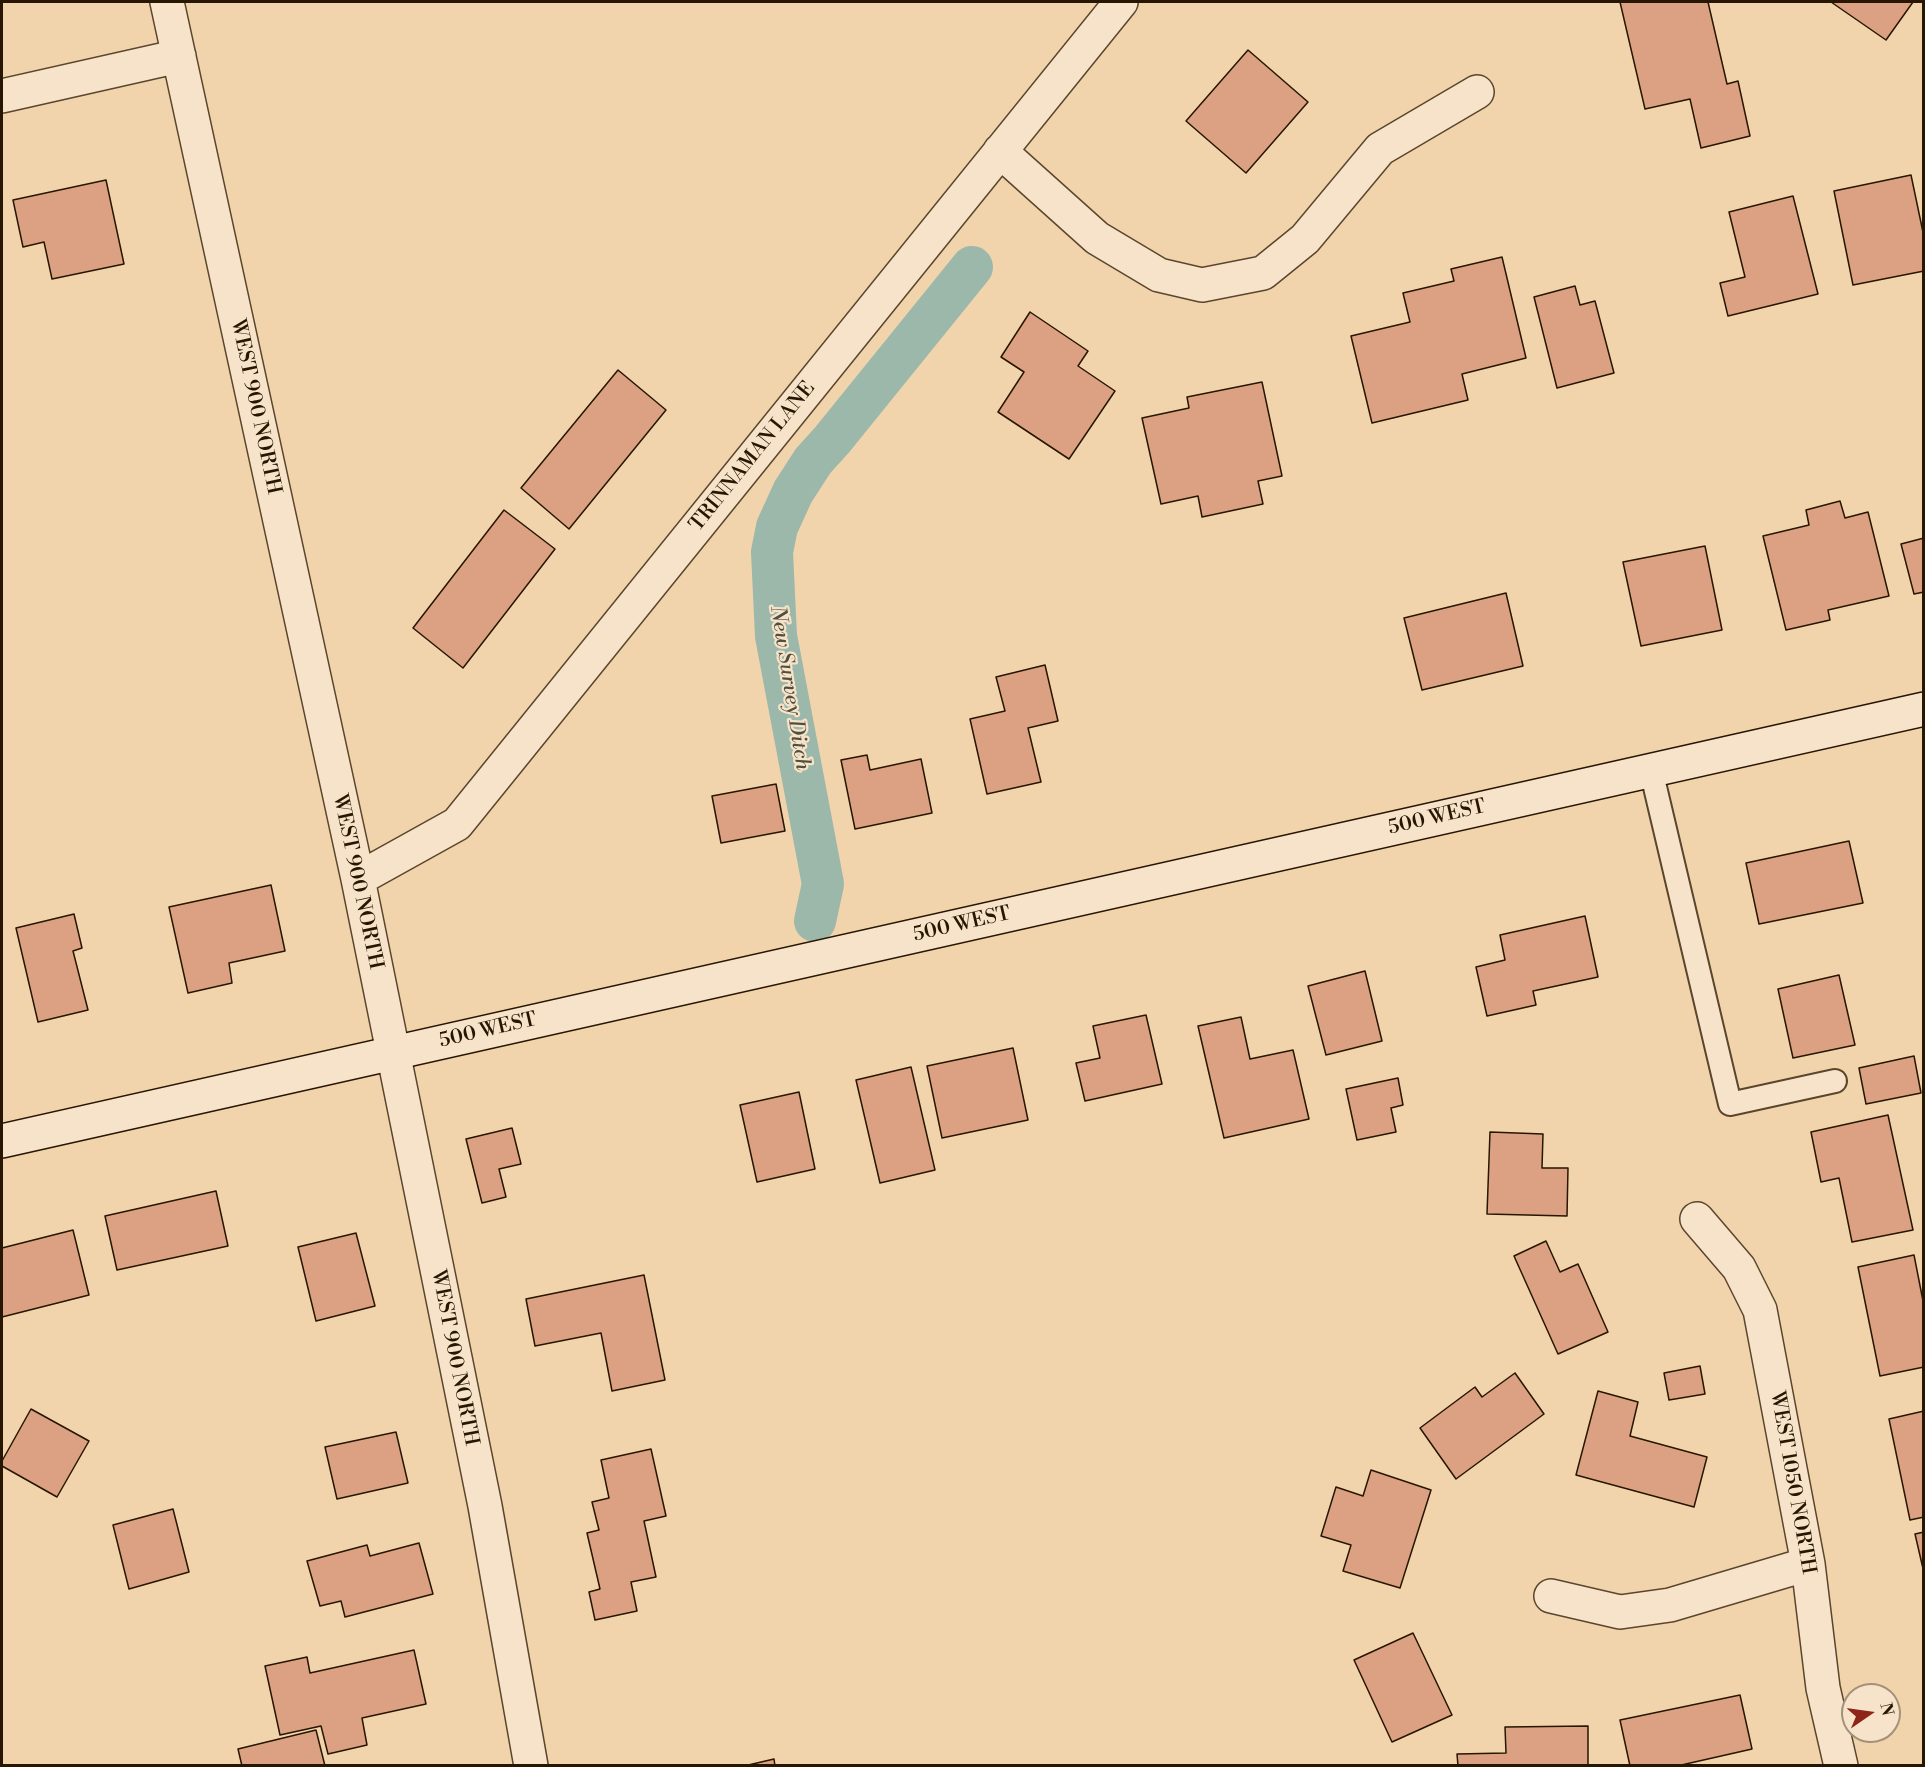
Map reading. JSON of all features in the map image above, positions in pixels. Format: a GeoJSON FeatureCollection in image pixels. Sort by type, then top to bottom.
{"type":"FeatureCollection","features":[{"type":"Feature","properties":{"kind":"street","name":"WEST 900 NORTH"},"geometry":{"type":"LineString","coordinates":[[167,2],[358,879],[485,1506],[531,1766]]}},
{"type":"Feature","properties":{"kind":"street","name":"TRINNAMAN LANE"},"geometry":{"type":"LineString","coordinates":[[358,879],[457,824],[1121,2]]}},
{"type":"Feature","properties":{"kind":"street"},"geometry":{"type":"LineString","coordinates":[[2,96],[178,56]]}},
{"type":"Feature","properties":{"kind":"street"},"geometry":{"type":"LineString","coordinates":[[1000,151],[1097,238],[1159,275],[1202,285],[1263,273],[1305,239],[1380,149],[1478,92]]}},
{"type":"Feature","properties":{"kind":"street","name":"500 WEST"},"geometry":{"type":"LineString","coordinates":[[2,1141],[1923,709]]}},
{"type":"Feature","properties":{"kind":"street","name":"WEST 1050 NORTH"},"geometry":{"type":"LineString","coordinates":[[1697,1219],[1738,1268],[1760,1310],[1808,1564],[1823,1688],[1841,1766]]}},
{"type":"Feature","properties":{"kind":"street"},"geometry":{"type":"LineString","coordinates":[[1551,1596],[1620,1612],[1670,1605],[1808,1564]]}},
{"type":"Feature","properties":{"kind":"lane"},"geometry":{"type":"LineString","coordinates":[[1651,770],[1730,1104],[1835,1081]]}},
{"type":"Feature","properties":{"kind":"building"},"geometry":{"type":"Polygon","coordinates":[[[1620,2],[1708,2],[1727,84],[1738,81],[1750,136],[1701,148],[1690,99],[1645,109],[1620,2]]]}},
{"type":"Feature","properties":{"kind":"building"},"geometry":{"type":"Polygon","coordinates":[[[1831,2],[1913,2],[1886,40],[1831,2]]]}},
{"type":"Feature","properties":{"kind":"building"},"geometry":{"type":"Polygon","coordinates":[[[1248,50],[1308,102],[1246,173],[1186,121],[1248,50]]]}},
{"type":"Feature","properties":{"kind":"building"},"geometry":{"type":"Polygon","coordinates":[[[1911,175],[1924,237],[1924,271],[1853,285],[1834,191],[1911,175]]]}},
{"type":"Feature","properties":{"kind":"building"},"geometry":{"type":"Polygon","coordinates":[[[106,180],[124,264],[52,279],[44,242],[23,247],[13,200],[106,180]]]}},
{"type":"Feature","properties":{"kind":"building"},"geometry":{"type":"Polygon","coordinates":[[[1793,196],[1818,294],[1728,316],[1720,283],[1745,277],[1729,212],[1793,196]]]}},
{"type":"Feature","properties":{"kind":"building"},"geometry":{"type":"Polygon","coordinates":[[[1502,257],[1526,358],[1462,374],[1468,400],[1372,423],[1351,336],[1410,322],[1403,293],[1454,281],[1451,269],[1502,257]]]}},
{"type":"Feature","properties":{"kind":"building"},"geometry":{"type":"Polygon","coordinates":[[[1575,286],[1580,305],[1595,301],[1614,373],[1557,388],[1534,297],[1575,286]]]}},
{"type":"Feature","properties":{"kind":"building"},"geometry":{"type":"Polygon","coordinates":[[[1030,312],[1088,351],[1078,366],[1115,391],[1069,459],[998,412],[1024,372],[1001,357],[1030,312]]]}},
{"type":"Feature","properties":{"kind":"building"},"geometry":{"type":"Polygon","coordinates":[[[618,370],[666,410],[569,529],[521,488],[618,370]]]}},
{"type":"Feature","properties":{"kind":"building"},"geometry":{"type":"Polygon","coordinates":[[[1262,382],[1282,476],[1258,481],[1263,504],[1202,517],[1198,496],[1161,504],[1142,418],[1189,408],[1187,397],[1262,382]]]}},
{"type":"Feature","properties":{"kind":"building"},"geometry":{"type":"Polygon","coordinates":[[[1840,501],[1845,518],[1868,512],[1889,596],[1828,610],[1830,620],[1786,630],[1763,536],[1809,525],[1806,510],[1840,501]]]}},
{"type":"Feature","properties":{"kind":"building"},"geometry":{"type":"Polygon","coordinates":[[[504,510],[555,549],[463,668],[413,628],[504,510]]]}},
{"type":"Feature","properties":{"kind":"building"},"geometry":{"type":"Polygon","coordinates":[[[1924,538],[1924,592],[1914,594],[1901,544],[1924,538]]]}},
{"type":"Feature","properties":{"kind":"building"},"geometry":{"type":"Polygon","coordinates":[[[1705,546],[1722,630],[1641,646],[1623,562],[1705,546]]]}},
{"type":"Feature","properties":{"kind":"building"},"geometry":{"type":"Polygon","coordinates":[[[1506,593],[1523,666],[1422,690],[1404,618],[1506,593]]]}},
{"type":"Feature","properties":{"kind":"building"},"geometry":{"type":"Polygon","coordinates":[[[1045,665],[1058,721],[1028,728],[1041,782],[987,794],[970,719],[1005,711],[996,677],[1045,665]]]}},
{"type":"Feature","properties":{"kind":"building"},"geometry":{"type":"Polygon","coordinates":[[[867,755],[870,770],[921,759],[932,813],[855,829],[841,760],[867,755]]]}},
{"type":"Feature","properties":{"kind":"building"},"geometry":{"type":"Polygon","coordinates":[[[776,784],[785,831],[721,843],[712,796],[776,784]]]}},
{"type":"Feature","properties":{"kind":"building"},"geometry":{"type":"Polygon","coordinates":[[[1849,841],[1863,903],[1759,924],[1746,863],[1849,841]]]}},
{"type":"Feature","properties":{"kind":"building"},"geometry":{"type":"Polygon","coordinates":[[[271,885],[285,951],[229,963],[232,983],[188,993],[169,907],[271,885]]]}},
{"type":"Feature","properties":{"kind":"building"},"geometry":{"type":"Polygon","coordinates":[[[74,914],[82,948],[73,951],[88,1010],[38,1022],[16,928],[74,914]]]}},
{"type":"Feature","properties":{"kind":"building"},"geometry":{"type":"Polygon","coordinates":[[[1585,916],[1598,977],[1533,991],[1536,1005],[1487,1016],[1476,967],[1505,960],[1500,935],[1585,916]]]}},
{"type":"Feature","properties":{"kind":"building"},"geometry":{"type":"Polygon","coordinates":[[[1365,971],[1382,1041],[1326,1055],[1308,986],[1365,971]]]}},
{"type":"Feature","properties":{"kind":"building"},"geometry":{"type":"Polygon","coordinates":[[[1839,975],[1855,1045],[1793,1058],[1778,989],[1839,975]]]}},
{"type":"Feature","properties":{"kind":"building"},"geometry":{"type":"Polygon","coordinates":[[[1146,1015],[1162,1084],[1085,1101],[1076,1063],[1100,1058],[1093,1026],[1146,1015]]]}},
{"type":"Feature","properties":{"kind":"building"},"geometry":{"type":"Polygon","coordinates":[[[1241,1017],[1250,1059],[1293,1050],[1309,1119],[1224,1138],[1198,1026],[1241,1017]]]}},
{"type":"Feature","properties":{"kind":"building"},"geometry":{"type":"Polygon","coordinates":[[[1013,1048],[1028,1120],[942,1138],[927,1066],[1013,1048]]]}},
{"type":"Feature","properties":{"kind":"building"},"geometry":{"type":"Polygon","coordinates":[[[1914,1056],[1921,1093],[1866,1104],[1859,1068],[1914,1056]]]}},
{"type":"Feature","properties":{"kind":"building"},"geometry":{"type":"Polygon","coordinates":[[[911,1067],[935,1170],[880,1183],[856,1080],[911,1067]]]}},
{"type":"Feature","properties":{"kind":"building"},"geometry":{"type":"Polygon","coordinates":[[[1398,1078],[1403,1105],[1391,1108],[1396,1132],[1357,1140],[1346,1089],[1398,1078]]]}},
{"type":"Feature","properties":{"kind":"building"},"geometry":{"type":"Polygon","coordinates":[[[799,1092],[815,1169],[757,1182],[740,1105],[799,1092]]]}},
{"type":"Feature","properties":{"kind":"building"},"geometry":{"type":"Polygon","coordinates":[[[1888,1115],[1913,1230],[1852,1242],[1839,1178],[1821,1182],[1811,1132],[1888,1115]]]}},
{"type":"Feature","properties":{"kind":"building"},"geometry":{"type":"Polygon","coordinates":[[[512,1128],[521,1164],[499,1169],[506,1197],[482,1203],[466,1139],[512,1128]]]}},
{"type":"Feature","properties":{"kind":"building"},"geometry":{"type":"Polygon","coordinates":[[[1490,1132],[1543,1134],[1542,1168],[1568,1168],[1567,1216],[1487,1214],[1490,1132]]]}},
{"type":"Feature","properties":{"kind":"building"},"geometry":{"type":"Polygon","coordinates":[[[216,1191],[228,1246],[117,1270],[105,1216],[216,1191]]]}},
{"type":"Feature","properties":{"kind":"building"},"geometry":{"type":"Polygon","coordinates":[[[73,1230],[89,1295],[2,1317],[2,1248],[73,1230]]]}},
{"type":"Feature","properties":{"kind":"building"},"geometry":{"type":"Polygon","coordinates":[[[356,1233],[375,1306],[316,1321],[298,1247],[356,1233]]]}},
{"type":"Feature","properties":{"kind":"building"},"geometry":{"type":"Polygon","coordinates":[[[1546,1241],[1560,1272],[1578,1264],[1608,1332],[1558,1354],[1514,1256],[1546,1241]]]}},
{"type":"Feature","properties":{"kind":"building"},"geometry":{"type":"Polygon","coordinates":[[[1914,1255],[1924,1306],[1924,1367],[1880,1376],[1858,1267],[1914,1255]]]}},
{"type":"Feature","properties":{"kind":"building"},"geometry":{"type":"Polygon","coordinates":[[[644,1275],[665,1380],[612,1391],[601,1333],[535,1346],[526,1299],[644,1275]]]}},
{"type":"Feature","properties":{"kind":"building"},"geometry":{"type":"Polygon","coordinates":[[[1700,1366],[1705,1394],[1669,1400],[1664,1373],[1700,1366]]]}},
{"type":"Feature","properties":{"kind":"building"},"geometry":{"type":"Polygon","coordinates":[[[1515,1373],[1544,1414],[1456,1479],[1420,1428],[1475,1387],[1482,1397],[1515,1373]]]}},
{"type":"Feature","properties":{"kind":"building"},"geometry":{"type":"Polygon","coordinates":[[[1598,1391],[1638,1402],[1630,1436],[1707,1457],[1694,1507],[1576,1475],[1598,1391]]]}},
{"type":"Feature","properties":{"kind":"building"},"geometry":{"type":"Polygon","coordinates":[[[31,1409],[89,1441],[57,1497],[2,1466],[2,1461],[31,1409]]]}},
{"type":"Feature","properties":{"kind":"building"},"geometry":{"type":"Polygon","coordinates":[[[1924,1411],[1924,1517],[1910,1520],[1889,1419],[1924,1411]]]}},
{"type":"Feature","properties":{"kind":"building"},"geometry":{"type":"Polygon","coordinates":[[[396,1432],[408,1483],[337,1499],[325,1447],[396,1432]]]}},
{"type":"Feature","properties":{"kind":"building"},"geometry":{"type":"Polygon","coordinates":[[[651,1449],[666,1516],[644,1521],[656,1577],[631,1582],[637,1611],[595,1620],[589,1592],[600,1589],[587,1533],[599,1530],[592,1502],[609,1498],[601,1460],[651,1449]]]}},
{"type":"Feature","properties":{"kind":"building"},"geometry":{"type":"Polygon","coordinates":[[[1371,1470],[1431,1490],[1400,1588],[1343,1571],[1351,1545],[1321,1536],[1336,1487],[1363,1496],[1371,1470]]]}},
{"type":"Feature","properties":{"kind":"building"},"geometry":{"type":"Polygon","coordinates":[[[173,1509],[189,1572],[129,1589],[113,1525],[173,1509]]]}},
{"type":"Feature","properties":{"kind":"building"},"geometry":{"type":"Polygon","coordinates":[[[1924,1532],[1924,1573],[1915,1534],[1924,1532]]]}},
{"type":"Feature","properties":{"kind":"building"},"geometry":{"type":"Polygon","coordinates":[[[419,1543],[433,1594],[345,1617],[341,1601],[320,1606],[307,1561],[367,1545],[370,1556],[419,1543]]]}},
{"type":"Feature","properties":{"kind":"building"},"geometry":{"type":"Polygon","coordinates":[[[1413,1633],[1452,1715],[1392,1742],[1354,1660],[1413,1633]]]}},
{"type":"Feature","properties":{"kind":"building"},"geometry":{"type":"Polygon","coordinates":[[[414,1650],[426,1704],[362,1718],[367,1745],[328,1754],[321,1726],[280,1735],[265,1666],[307,1657],[310,1673],[414,1650]]]}},
{"type":"Feature","properties":{"kind":"building"},"geometry":{"type":"Polygon","coordinates":[[[1740,1695],[1752,1749],[1677,1766],[1630,1766],[1620,1720],[1740,1695]]]}},
{"type":"Feature","properties":{"kind":"building"},"geometry":{"type":"Polygon","coordinates":[[[1588,1726],[1588,1766],[1458,1766],[1457,1754],[1506,1753],[1505,1727],[1588,1726]]]}},
{"type":"Feature","properties":{"kind":"building"},"geometry":{"type":"Polygon","coordinates":[[[316,1730],[325,1766],[242,1766],[238,1749],[316,1730]]]}},
{"type":"Feature","properties":{"kind":"building"},"geometry":{"type":"Polygon","coordinates":[[[774,1759],[775,1766],[744,1766],[774,1759]]]}},
{"type":"Feature","properties":{"kind":"waterway","name":"New Survey Ditch"},"geometry":{"type":"LineString","coordinates":[[815,921],[823,884],[776,636],[772,552],[777,527],[793,492],[813,461],[972,267]]}}]}
